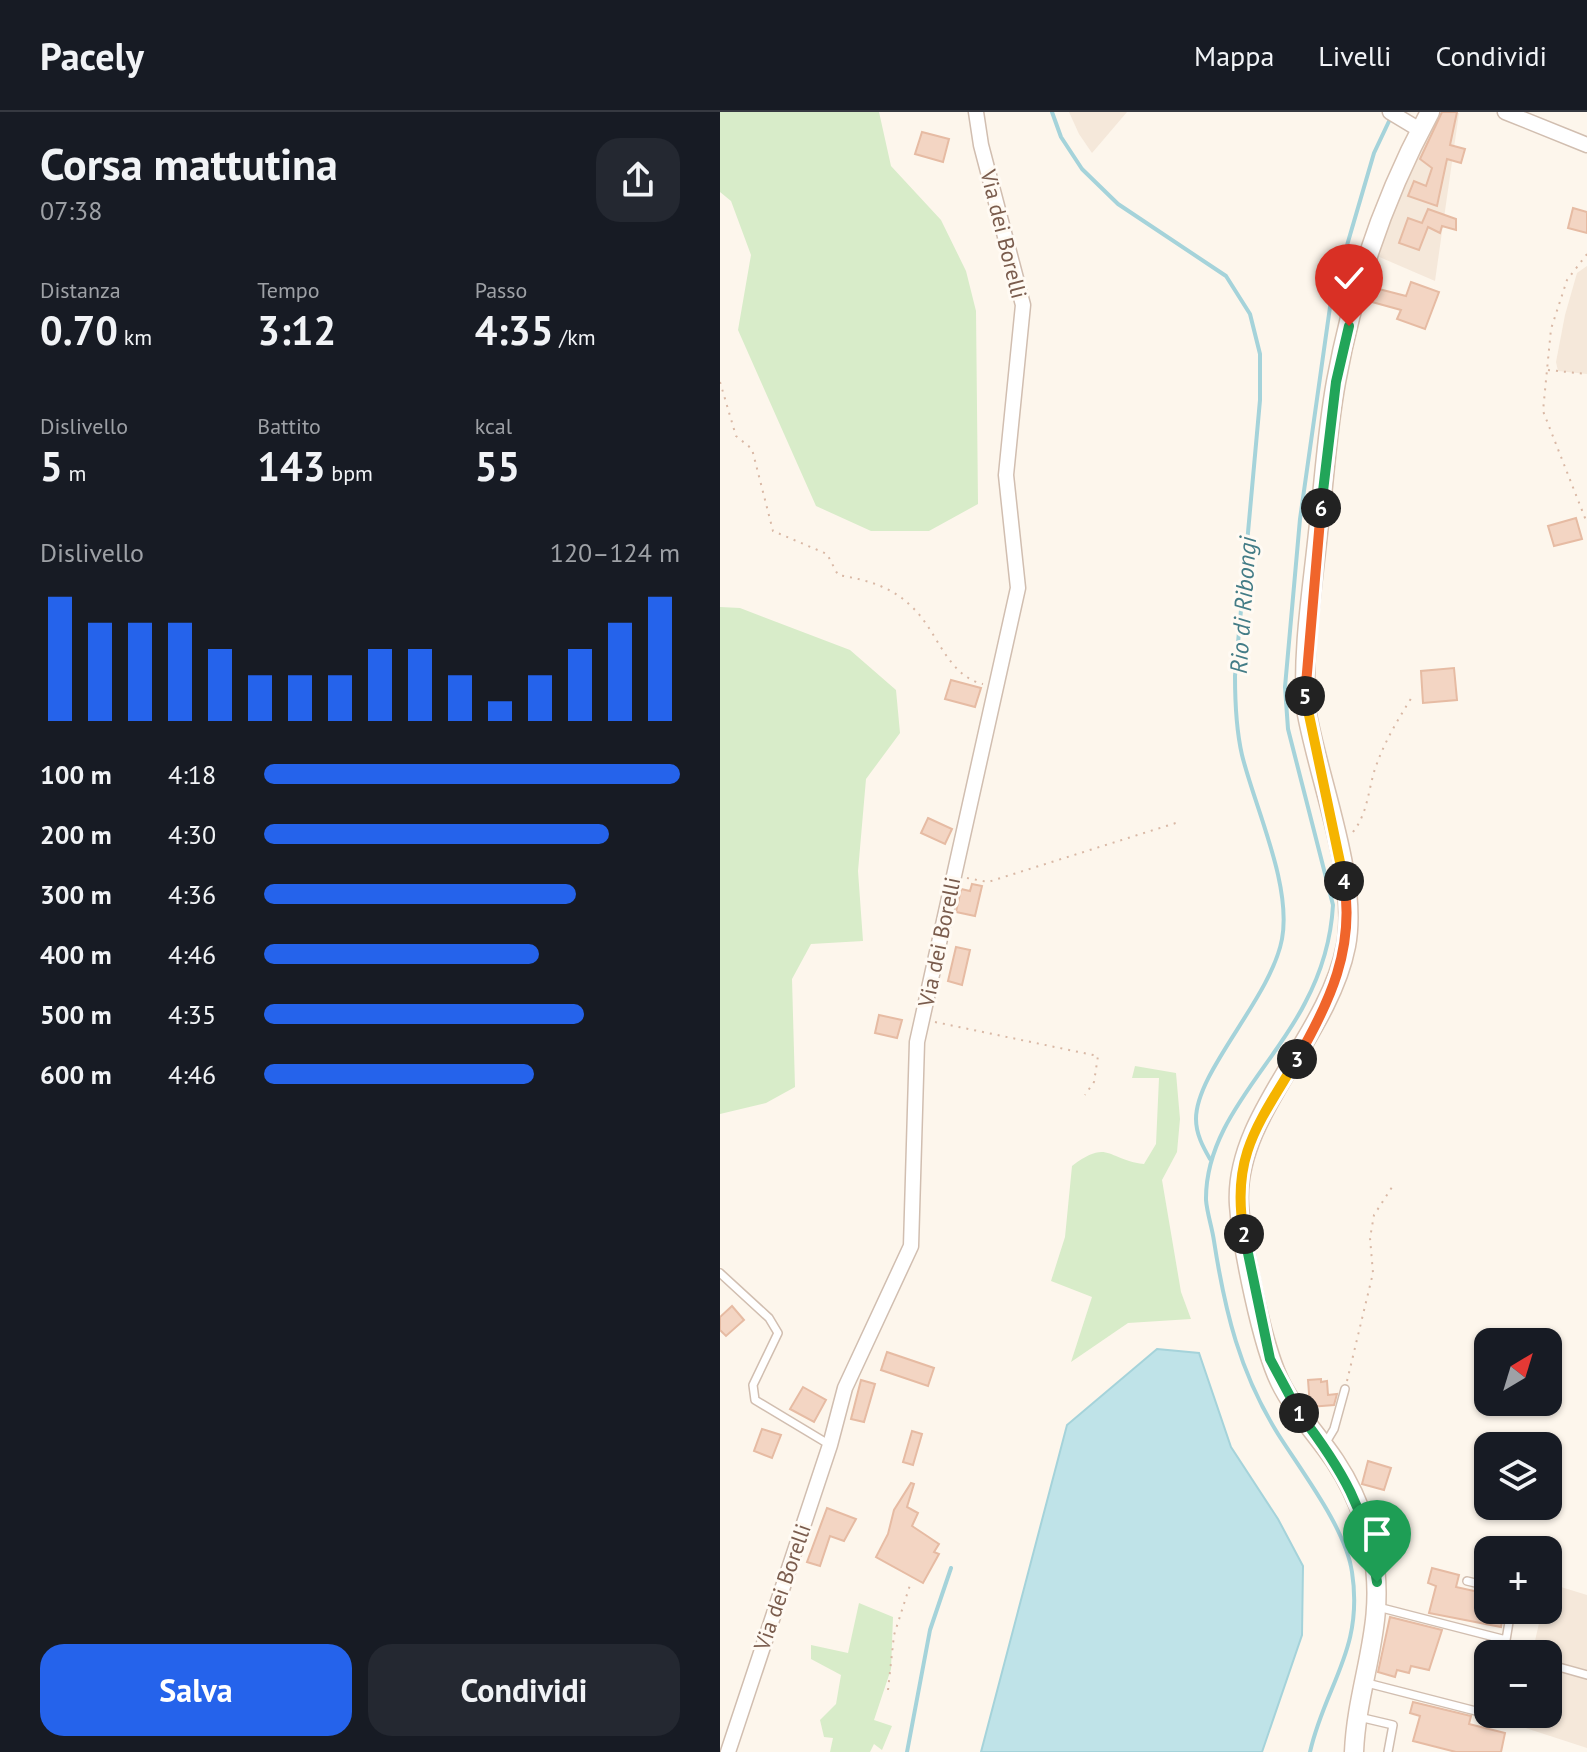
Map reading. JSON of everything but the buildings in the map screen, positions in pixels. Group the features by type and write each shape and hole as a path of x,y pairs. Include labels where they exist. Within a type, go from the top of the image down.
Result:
{"main road":[{"path":"1354,1752 1357,1716 1378,1607 1375,1565 1362,1513 1324,1446 1293,1404 1270,1359 1239,1191 1239,1175 1251,1137 1323,1013 1342,959 1348,915 1337,846 1310,733 1304,685 1330,430 1339,369 1363,279 1414,127 1430,112"}],"street":[{"name":"Via dei Borelli","path":"728,1752 830,1445 852,1369 911,1246 917,1042 1018,588 1006,475 1023,305 981,145 976,112"},
{"path":"1390,112 1414,127"},
{"path":"1505,112 1583,139"}],"lane":[{"path":"720,1273 769,1318 778,1333 753,1385 755,1400 830,1445"},
{"path":"1324,1446 1334,1429 1345,1389"},
{"path":"1467,1581 1474,1583"},
{"path":"1378,1607 1506,1640 1509,1624"},
{"path":"1562,1668 1587,1675"},
{"path":"1365,1682 1474,1710"},
{"path":"1357,1716 1393,1725 1388,1752"}],"path":[{"path":"1587,254 1567,280 1551,329 1543,411 1587,523"},
{"path":"1548,370 1587,374"},
{"path":"720,382 736,436 752,449 773,531 827,554 838,575 878,582 912,606 936,635 955,670 975,682 996,687"},
{"path":"1337,846 1362,820 1381,754 1412,697"},
{"path":"954,875 988,882 1179,822"},
{"path":"922,1019 1098,1056 1094,1082 1085,1095"},
{"path":"1345,1389 1373,1273 1370,1238 1374,1215 1394,1184"},
{"path":"888,1690 894,1635 910,1585"}],"shaded area":[{"path":"1069,112 1127,112 1092,153"},
{"path":"1442,112 1459,113 1435,281 1377,256 1414,159"},
{"path":"1587,266 1587,374 1558,371 1556,362 1565,315 1577,273"},
{"path":"1562,1587 1587,1595 1587,1748 1525,1728 1562,1728 1562,1640 1535,1640 1539,1624 1562,1624"}],"green space":[{"path":"720,112 879,112 891,166 941,220 966,271 976,311 978,504 929,531 871,531 816,506 738,330 751,255 731,201 720,192"},
{"path":"720,607 740,608 850,650 896,690 900,733 866,779 858,871 863,941 811,944 792,979 795,1087 766,1103 720,1114"},
{"path":"1135,1066 1176,1073 1180,1119 1177,1152 1162,1180 1181,1292 1191,1319 1128,1323 1071,1362 1092,1297 1051,1281 1065,1237 1072,1166 1101,1152 1144,1164 1156,1144 1159,1078 1132,1078"},
{"path":"859,1603 893,1617 891,1669 874,1720 892,1726 882,1750 874,1744 870,1752 830,1752 833,1738 824,1737 820,1720 836,1704 841,1675 811,1659 811,1645 848,1653"}],"water":[{"path":"1157,1349 1199,1353 1231,1447 1278,1519 1303,1566 1302,1635 1262,1752 981,1752 1067,1425"}],"waterway":[{"name":"Rio di Ribongi","path":"1052,112 1061,137 1082,169 1118,204 1226,276 1250,314 1260,354 1260,400 1235,676 1236,706 1242,755 1271,847 1284,918 1275,962 1199,1100 1197,1130 1210,1159"},
{"path":"1310,1752 1348,1646 1353,1624 1352,1572 1332,1519 1278,1434 1244,1365 1223,1293 1206,1200 1209,1172 1228,1121 1292,1027 1316,979 1328,943 1333,905 1288,729 1285,687 1300,519 1331,300 1374,153 1391,117"},
{"path":"907,1752 930,1630 951,1568"}],"route":[{"path":"1349,326 1336,382 1304,685 1310,733 1344,878 1348,932 1329,1002 1251,1137 1239,1175 1239,1208 1270,1359 1293,1404 1350,1486 1367,1529 1377,1582"}]}
